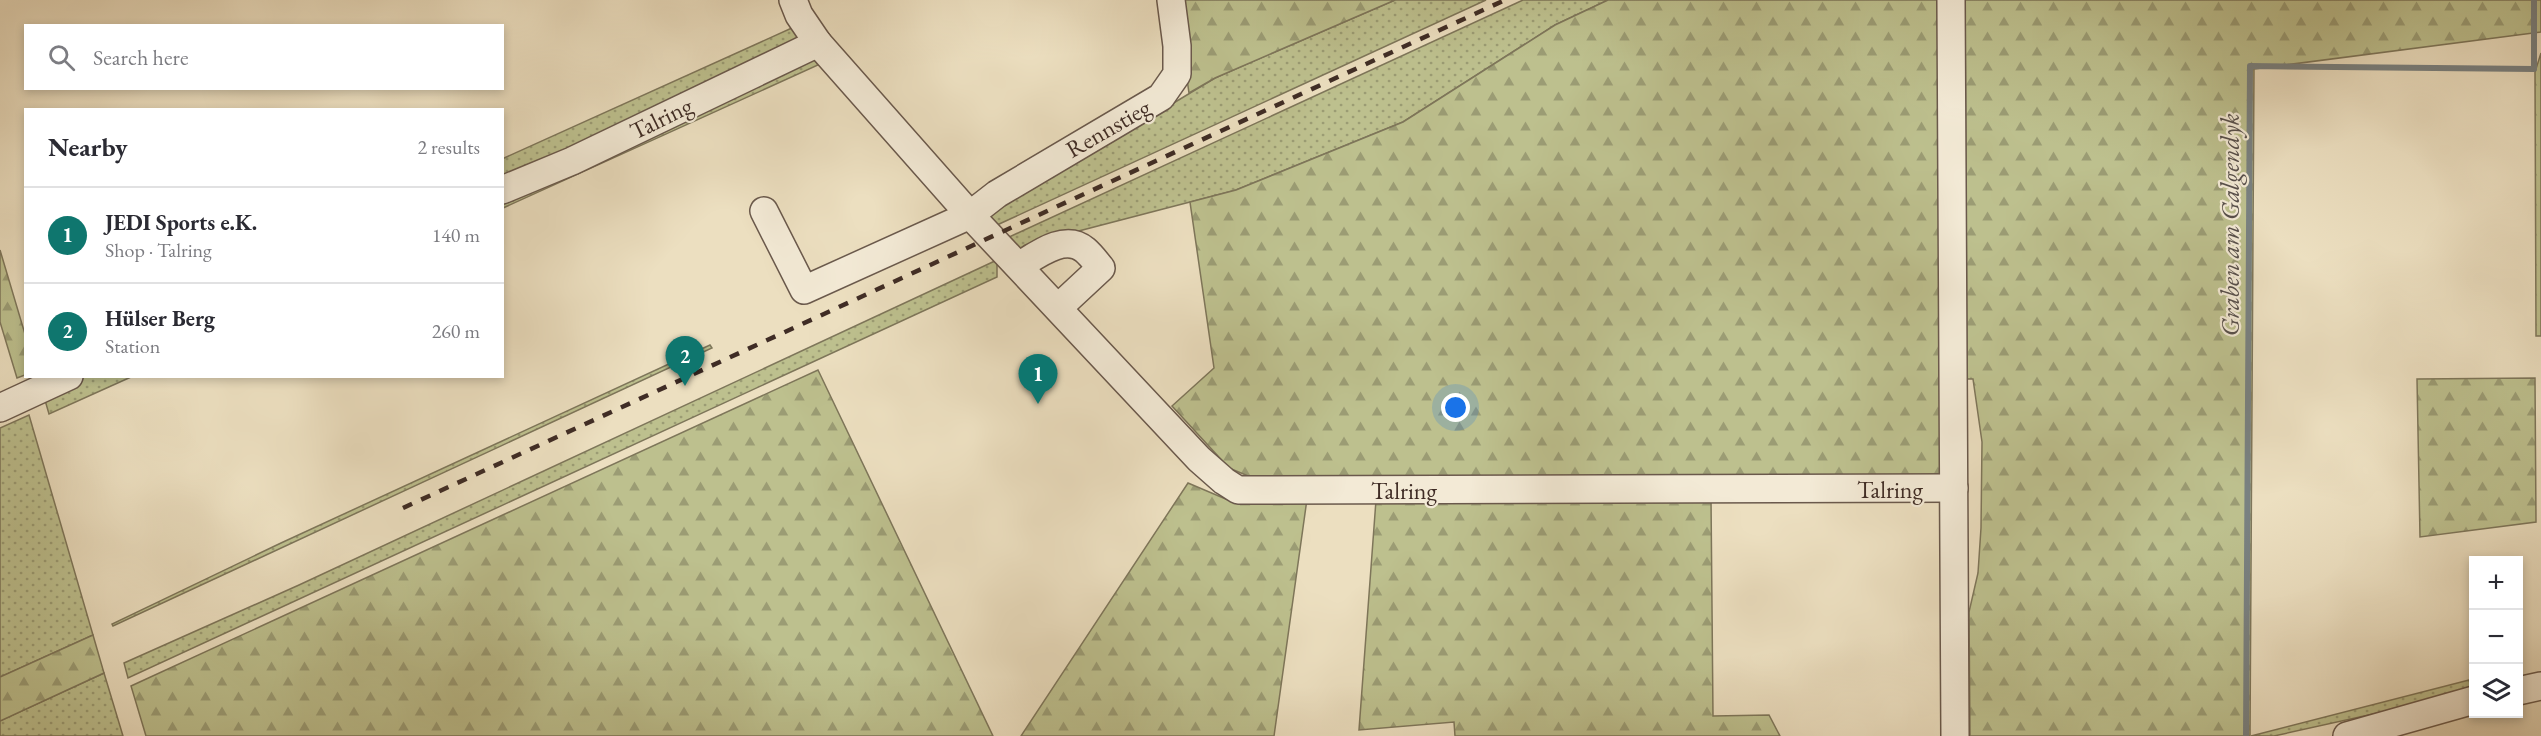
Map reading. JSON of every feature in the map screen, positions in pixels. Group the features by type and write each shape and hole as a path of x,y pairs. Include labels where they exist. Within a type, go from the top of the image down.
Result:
{"street":[{"name":"Talring","path":"793,0 799,15 818,43 970,215 1199,459 1224,482 1238,490 1954,488"},
{"name":"Rennstieg","path":"970,215 997,194 1161,97 1177,74 1177,46 1171,0"},
{"name":"Talring","path":"1952,0 1955,736"},
{"name":"Talring","path":"504,189 572,160 818,43"},
{"path":"764,211 804,291 970,215"},
{"path":"1019,266 1048,248 1066,244 1083,248 1101,268 1058,308"},
{"path":"0,408 65,378"},
{"path":"2523,690 2541,686"},
{"path":"2347,736 2469,701"}],"green space":[{"path":"1176,0 1395,0 1215,78 1189,93"},
{"path":"1395,0 1486,0 997,225 988,215 1215,78"},
{"path":"1523,0 1608,0 1555,25 1403,122 1236,190 1025,245 1018,250 1007,238"},
{"path":"1608,0 1939,0 1942,477 1253,478 1229,468 1172,406 1214,368 1190,202 1236,190 1403,122 1555,25"},
{"path":"1965,0 2541,0 2541,32 2254,69 2250,736 1970,736 1969,612 1978,573 1982,442 1973,379 1967,379"},
{"path":"794,27 818,65 504,208 504,158"},
{"path":"2541,53 2541,336 2536,336 2535,72"},
{"path":"0,250 24,331 24,375 17,378 0,322"},
{"path":"997,260 997,277 128,678 124,663 299,585"},
{"path":"710,345 712,348 113,626 112,624 281,543"},
{"path":"818,370 993,736 146,736 131,686"},
{"path":"39,378 129,378 49,414"},
{"path":"2535,378 2536,522 2420,537 2417,379"},
{"path":"29,415 93,635 0,677 0,428"},
{"path":"1188,483 1228,500 1307,499 1274,736 1021,736"},
{"path":"1711,498 1713,716 1769,715 1780,736 1455,736 1454,722 1359,730 1376,500"},
{"path":"93,635 104,673 0,721 0,677"},
{"path":"104,673 123,736 0,736 0,721"},
{"path":"2469,680 2469,693 2274,736 2251,736"}],"waterway":[{"name":"Graben am Galgendyk","path":"2246,736 2250,66 2534,69 2534,0"}],"railway":[{"path":"403,508 1505,0"}],"place":[{"name":"Hülser Berg","path":"685,386"},
{"name":"JEDI Sports e.K.","path":"1038,404"}]}
